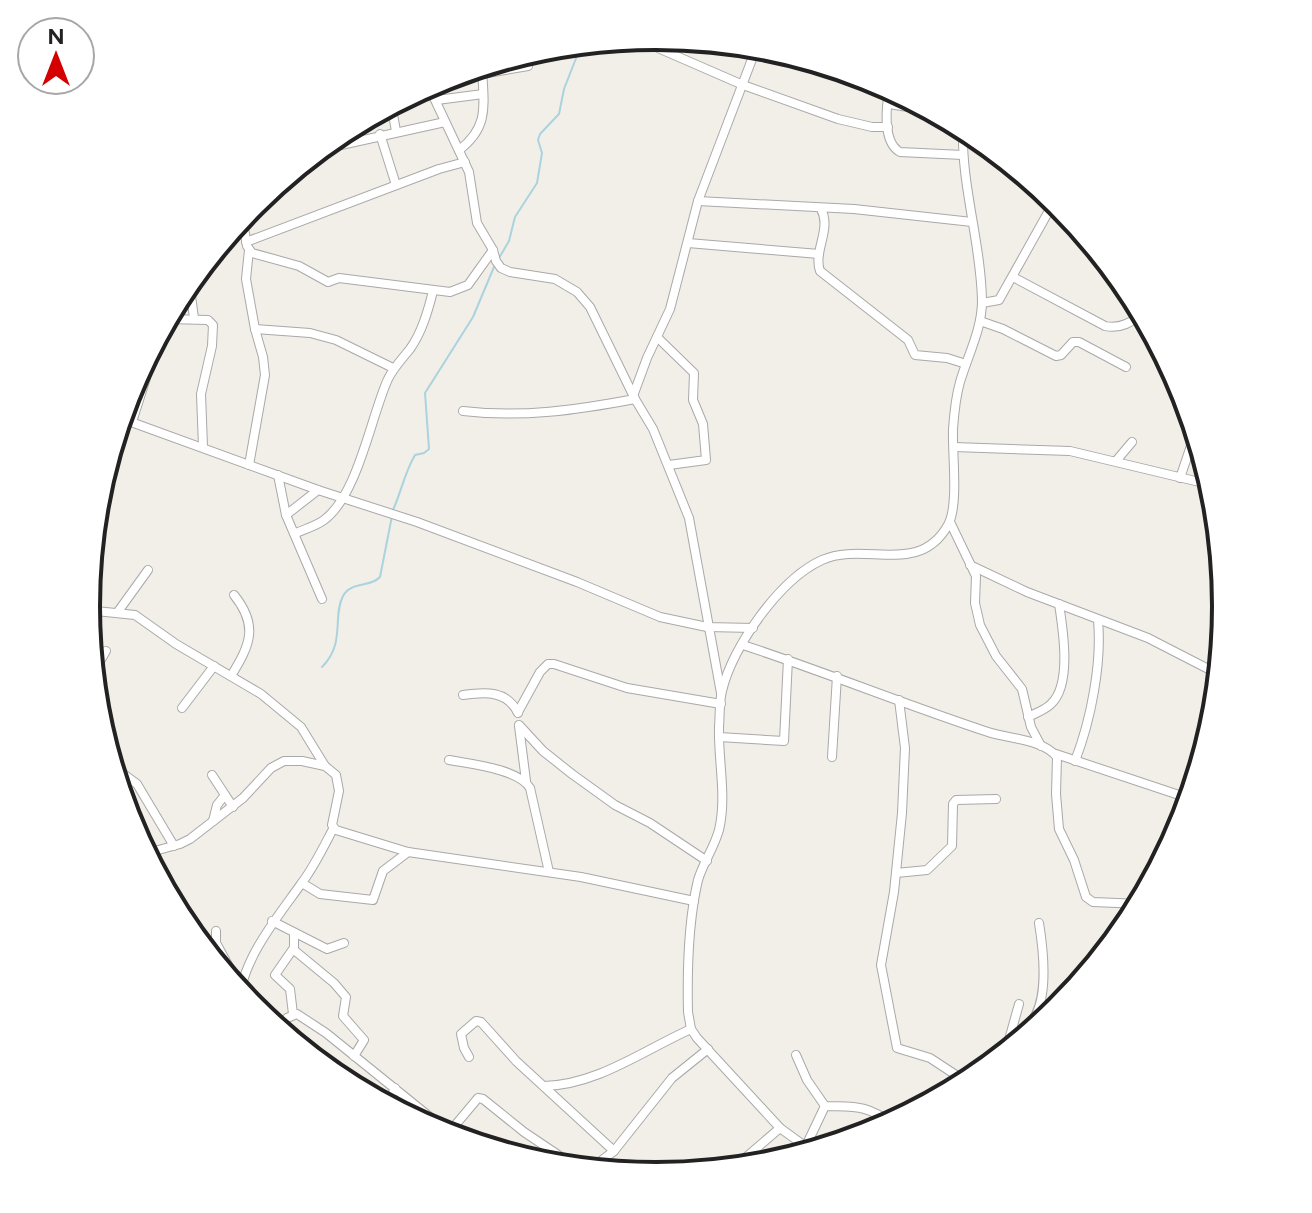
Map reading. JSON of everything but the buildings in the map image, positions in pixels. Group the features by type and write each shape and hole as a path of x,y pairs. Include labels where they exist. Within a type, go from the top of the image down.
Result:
{"street":[{"path":"663,50 743,85 838,119 872,127 888,127"},
{"path":"634,397 670,309 698,201 752,59"},
{"path":"523,66 528,66"},
{"path":"459,150 466,145 485,117 482,78"},
{"path":"437,100 483,94"},
{"path":"435,96 473,184 477,223 501,268 517,274 531,273 555,279 577,292 596,319 682,496 695,543 707,627 721,693 720,818 707,861 700,873 694,901 687,985 691,1029 780,1128 801,1144"},
{"path":"899,106 889,104 891,146 900,152 963,155"},
{"path":"393,116 396,131"},
{"path":"348,144 445,122"},
{"path":"380,134 396,185"},
{"path":"721,693 753,628 789,584 818,562 847,553 912,554 932,544 950,522 953,428 959,386 980,321 982,303 963,143"},
{"path":"247,246 396,185 465,162"},
{"path":"698,201 882,212 972,222"},
{"path":"821,209 825,219 819,254 820,271 908,340 915,355 947,358 966,364"},
{"path":"982,303 999,300 1048,211"},
{"path":"245,232 246,279 265,375 249,465"},
{"path":"688,243 819,254"},
{"path":"247,246 299,266 325,281 339,278 450,292 468,285 493,250"},
{"path":"1013,277 1105,326 1120,326 1133,320"},
{"path":"296,533 325,519 342,496 365,450 393,368 410,348 425,322 433,291"},
{"path":"191,299 194,318"},
{"path":"180,319 211,321 214,331 201,394 203,447"},
{"path":"980,321 1056,356 1061,355 1073,342 1079,342 1126,367"},
{"path":"255,329 310,333 336,340 393,368"},
{"path":"260,344 278,331"},
{"path":"657,337 694,373 693,400 705,438 706,460 669,465"},
{"path":"463,411 502,415 554,413 634,397"},
{"path":"136,411 132,422 318,490 417,522 660,617 707,627 753,628"},
{"path":"1116,461 1132,442"},
{"path":"954,447 1070,451 1198,482"},
{"path":"1180,478 1190,449"},
{"path":"278,475 286,515 322,599"},
{"path":"286,515 318,490"},
{"path":"950,522 977,583 975,603 980,625 996,656 1022,689 1028,717 1041,746"},
{"path":"970,565 1148,638 1209,669"},
{"path":"117,613 148,570"},
{"path":"231,676 245,653 249,632 246,610 234,595"},
{"path":"1028,717 1052,704 1063,676 1059,604"},
{"path":"100,611 130,613 140,617 291,717 308,736 325,766 336,775 339,791 333,829 302,883 272,921 245,981"},
{"path":"1075,761 1082,744 1094,684 1100,639 1098,620"},
{"path":"743,645 990,733 1041,746 1075,761 1179,795"},
{"path":"102,658 106,651"},
{"path":"719,737 784,741 788,659"},
{"path":"518,712 543,668 554,664 627,688 721,704"},
{"path":"182,708 214,666"},
{"path":"832,757 837,676"},
{"path":"463,695 498,694 514,704 518,712 526,781 549,872"},
{"path":"899,700 905,748 896,873 881,965 893,1016 895,1044 902,1051 930,1058 956,1075"},
{"path":"519,725 543,751 572,774 615,805 650,823 707,861"},
{"path":"1056,754 1059,829 1074,860 1086,897 1093,902 1127,903"},
{"path":"449,760 498,770 526,781"},
{"path":"156,851 190,839 233,807 264,774 284,761 325,766"},
{"path":"212,775 233,807"},
{"path":"126,776 137,784 174,846"},
{"path":"213,821 217,805 225,795"},
{"path":"896,873 927,870 952,846 953,804 956,800 996,799"},
{"path":"333,829 408,852 549,872 694,901"},
{"path":"302,883 320,894 373,900 383,871 408,852"},
{"path":"272,921 327,949 344,943"},
{"path":"1037,1012 1045,959 1039,923"},
{"path":"216,931 216,943 221,953"},
{"path":"293,1014 290,989 275,975 293,949 294,934"},
{"path":"293,949 346,997 343,1016 364,1040 354,1056"},
{"path":"1013,1033 1019,1004"},
{"path":"285,1022 293,1014"},
{"path":"293,1014 326,1033 425,1113"},
{"path":"469,1057 461,1034 470,1024 481,1022 614,1151"},
{"path":"544,1086 564,1086 587,1079 691,1029"},
{"path":"602,1160 614,1151 672,1078 708,1049"},
{"path":"796,1055 807,1080 825,1106"},
{"path":"392,1096 395,1088"},
{"path":"455,1125 478,1098 483,1099 556,1153"},
{"path":"825,1106 862,1106 881,1115"},
{"path":"813,1140 825,1106"},
{"path":"749,1155 780,1128"}],"waterway":[{"path":"499,258 509,241 515,217 537,183 542,153 538,140 559,114 564,89 577,56"},
{"path":"393,510 415,455 429,449 425,393 473,317 494,267"},
{"path":"322,667 334,649 338,613 346,591 380,577 392,516"}]}
